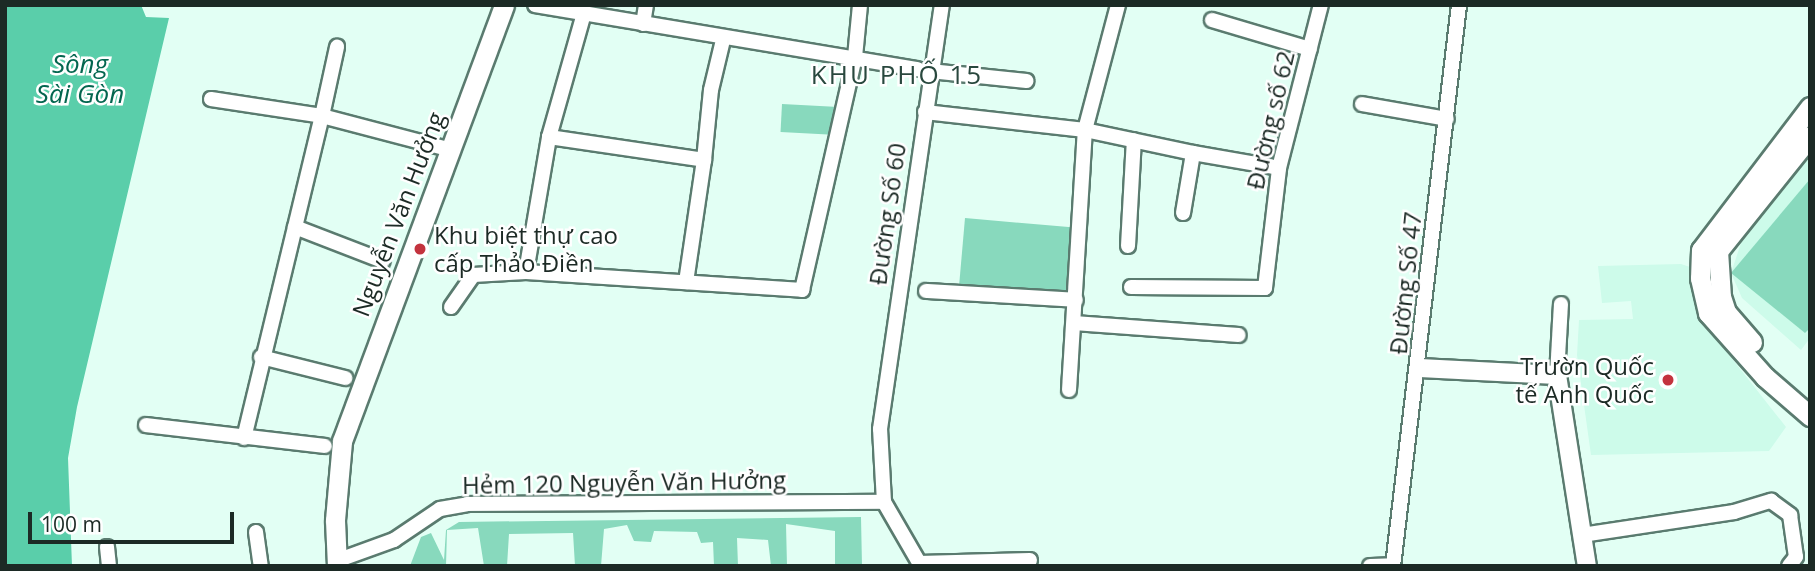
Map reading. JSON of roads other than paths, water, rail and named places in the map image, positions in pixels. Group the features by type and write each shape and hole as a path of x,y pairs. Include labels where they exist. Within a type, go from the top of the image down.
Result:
{"main road":[{"name":"Nguyễn Văn Hưởng","path":"336,563 334,444 504,5"},
{"path":"1810,107 1701,250 1700,278 1708,313 1765,377 1810,416"},
{"path":"1810,136 1718,251 1718,276 1726,312 1773,366 1810,400"}],"street":[{"path":"535,5 723,40 855,57 924,70 1026,81"},
{"path":"643,24 646,5"},
{"path":"451,307 473,275 526,272 802,290 855,57 860,5"},
{"name":"Đường Số 60","path":"884,502 880,429 925,112 924,70 942,5"},
{"path":"1069,390 1086,130 1118,5"},
{"name":"Đường số 62","path":"1131,287 1265,288 1279,168 1321,5"},
{"name":"Đường Số 47","path":"1393,565 1419,368 1459,5"},
{"path":"526,272 549,137 584,13"},
{"path":"1212,20 1310,49"},
{"path":"686,282 711,90 723,40"},
{"path":"244,438 261,357 337,47"},
{"path":"211,99 322,116 448,149"},
{"path":"1362,104 1447,119"},
{"path":"925,112 1086,130 1279,168"},
{"path":"549,137 704,160"},
{"path":"1128,246 1134,140"},
{"path":"1183,213 1193,153"},
{"path":"295,227 383,261"},
{"path":"926,291 1076,300"},
{"path":"1561,304 1557,375 1587,566"},
{"path":"1074,323 1239,335"},
{"path":"261,357 345,378"},
{"path":"1419,368 1557,375"},
{"path":"146,425 244,438 334,444"},
{"path":"884,502 920,565 1030,560"},
{"name":"Hẻm 120 Nguyễn Văn Hưởng","path":"336,563 394,540 440,509 467,503 884,502"},
{"path":"1582,535 1734,512 1771,502 1790,515 1796,556 1789,566"},
{"path":"256,532 261,566"},
{"path":"107,547 109,566"},
{"path":"1370,566 1393,565"}],"water":[{"name":"Sông Sài Gòn","path":"5,5 141,5 146,17 169,18 77,407 68,458 72,566 5,566"}],"place":[{"name":"Khu biệt thự cao cấp Thảo Điền","path":"420,249"},
{"name":"Trườn Quốc tế Anh Quốc","path":"1668,380"}],"district":[{"name":"KHU PHỐ 15","path":"897,75"}]}
